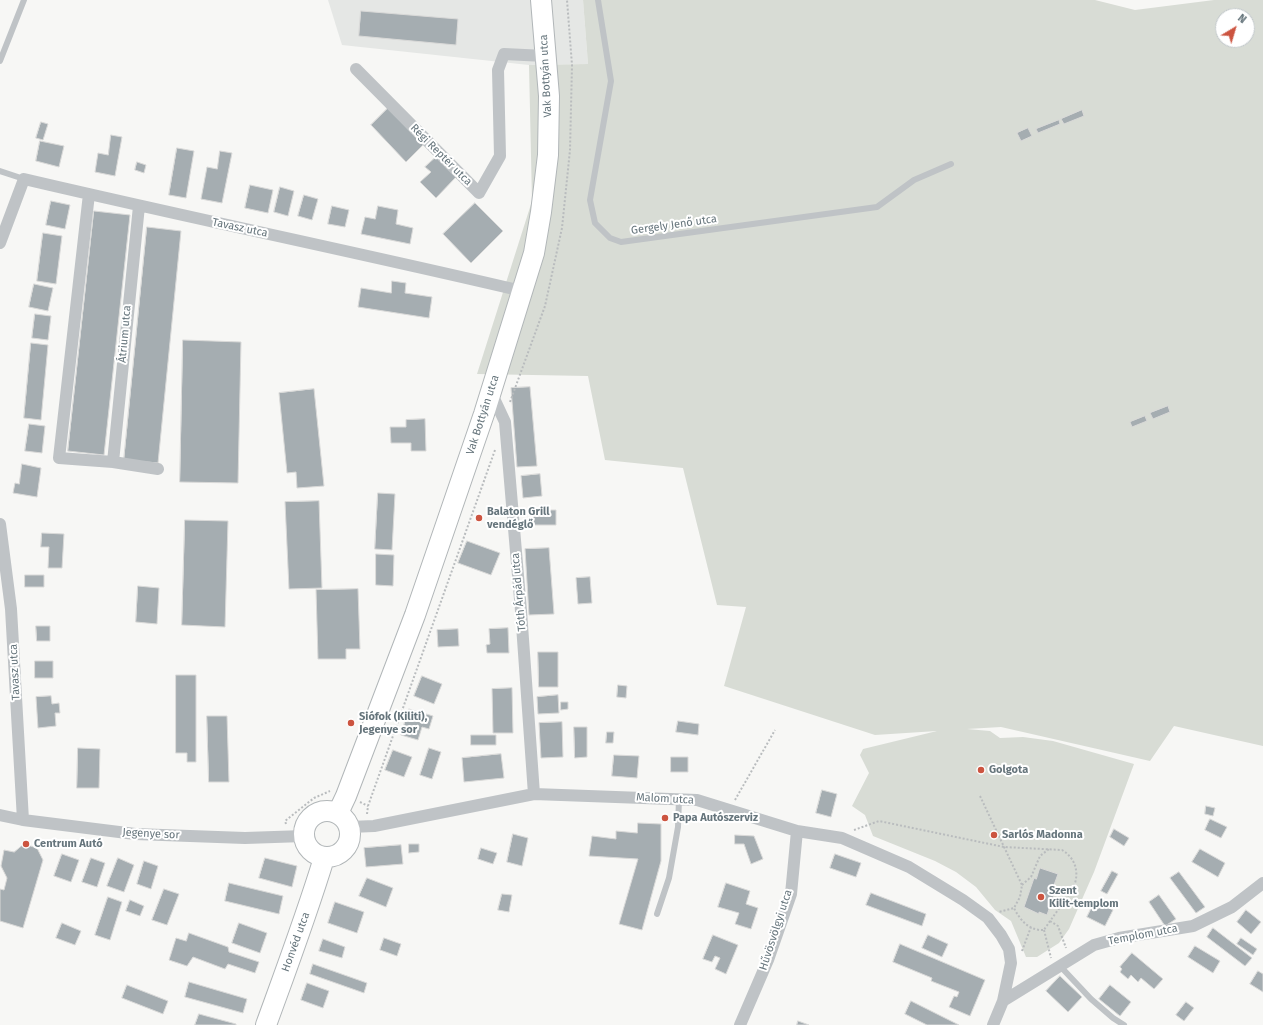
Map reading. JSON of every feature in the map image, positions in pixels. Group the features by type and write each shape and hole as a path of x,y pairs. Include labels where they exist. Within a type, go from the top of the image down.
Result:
{"main road":[{"name":"Vak Bottyán utca","path":"344,820 346,796 415,615 491,392 534,253 542,212 548,154 549,96 541,0"},
{"path":"332,811 344,820 350,841 347,847 337,856 324,858 316,855 306,844 296,837 304,829 311,817 317,813 332,811"},
{"name":"Honvéd utca","path":"266,1025 324,858"}],"street":[{"name":"Régi Reptér utca","path":"356,69 479,193 500,156 498,70 504,54 545,56"},
{"name":"Tavasz utca","path":"24,179 139,206 383,258 522,291"},
{"path":"0,243 24,179"},
{"path":"89,194 59,458 114,462 158,469"},
{"name":"Átrium utca","path":"114,462 139,206"},
{"name":"Tóth Árpád utca","path":"491,392 505,422 534,794"},
{"name":"Tavasz utca","path":"0,524 11,609 23,820"},
{"name":"Malom utca","path":"344,820 374,826 534,794 679,799 697,800 797,831 842,838 909,867 963,900 988,918 1001,935 1009,949 1011,963 1003,1001 993,1025"},
{"name":"Jegenye sor","path":"0,815 23,820 135,834 245,838 296,837"},
{"name":"Hűvösvölgyi utca","path":"740,1025 768,960 790,894 797,831"},
{"name":"Templom utca","path":"1003,1001 1094,946 1119,938 1193,926 1232,907 1263,883"}],"lane":[{"path":"0,61 24,0"},
{"name":"Gergely Jenő utca","path":"598,0 611,81 590,200 596,223 610,238 621,242 877,208 914,180 951,164"},
{"path":"0,170 24,179"},
{"path":"657,914 669,878 678,827 679,799"},
{"path":"1062,965 1090,999 1124,1025"}],"path":[{"path":"730,810 776,730"},
{"path":"296,837 286,821 314,798 330,791 346,796 368,806"},
{"path":"980,796 1022,885 1020,897 1014,908 994,914 988,918"},
{"path":"842,838 857,828 879,821 1004,847 1062,850 1068,854 1074,863 1077,873 1075,884 1044,930"},
{"path":"1022,885 1031,877 1040,856 1049,849"},
{"path":"1014,908 1019,917 1027,926 1038,930 1044,930"},
{"path":"1050,921 1058,926 1062,965"},
{"path":"1011,963 1021,955 1031,928"},
{"path":"1044,930 1062,965"}],"shaded area":[{"path":"328,0 583,0 588,64 529,65 342,45"},
{"path":"583,0 1095,0 1135,10 1214,0 1263,0 1263,746 1174,726 1150,761 1001,727 967,729 990,731 1000,738 1023,737 1053,741 1134,764 1094,872 1069,929 1059,943 1037,957 1026,957 1011,921 995,910 976,887 956,872 935,861 873,836 865,815 852,806 869,773 860,755 863,749 937,731 875,735 724,686 746,607 717,605 683,468 605,460 588,376 477,374 532,201 529,65 588,64"}],"building":[{"path":"361,11 458,19 456,45 359,36"},
{"path":"388,108 423,145 406,162 371,125"},
{"path":"1082,110 1084,116 1064,124 1061,119"},
{"path":"1059,120 1060,124 1038,133 1036,129"},
{"path":"41,122 48,124 43,140 36,138"},
{"path":"1028,128 1032,136 1021,141 1017,133"},
{"path":"111,135 122,137 115,176 95,172 98,153 108,155"},
{"path":"40,141 64,146 59,167 36,161"},
{"path":"177,148 194,151 186,198 169,195"},
{"path":"220,151 232,153 222,203 201,199 207,167 217,169"},
{"path":"436,157 456,177 436,198 420,182 431,172 425,167"},
{"path":"137,162 146,165 144,173 135,170"},
{"path":"250,185 273,190 268,213 245,208"},
{"path":"280,187 294,191 288,216 274,212"},
{"path":"304,195 318,199 312,220 298,216"},
{"path":"51,201 70,205 65,229 46,225"},
{"path":"475,203 503,231 471,263 443,234"},
{"path":"332,206 349,210 345,227 328,224"},
{"path":"378,206 398,210 396,224 413,228 410,244 361,234 365,217 375,219"},
{"path":"94,211 130,215 104,455 68,451"},
{"path":"147,227 181,231 158,463 124,460"},
{"path":"43,233 62,236 56,284 37,281"},
{"path":"392,281 406,283 405,293 432,297 429,318 358,307 361,288 391,293"},
{"path":"34,284 53,288 48,311 29,307"},
{"path":"35,314 51,316 48,340 32,338"},
{"path":"183,340 241,342 238,483 180,482"},
{"path":"31,343 48,345 41,420 24,418"},
{"path":"530,387 537,466 517,467 511,388"},
{"path":"314,389 324,486 297,488 296,472 287,473 279,393"},
{"path":"1168,406 1170,412 1153,419 1150,413"},
{"path":"1145,416 1147,421 1132,427 1130,422"},
{"path":"425,419 426,451 411,451 411,443 391,443 390,427 406,427 406,420"},
{"path":"29,424 45,426 42,453 25,451"},
{"path":"22,464 41,468 37,497 13,493 15,483 19,484"},
{"path":"540,474 542,496 523,498 521,476"},
{"path":"378,493 395,494 392,550 375,549"},
{"path":"319,501 322,588 289,589 285,502"},
{"path":"533,510 556,510 556,525 532,525"},
{"path":"185,520 228,521 225,627 182,625"},
{"path":"42,533 64,534 62,568 48,568 49,547 41,547"},
{"path":"467,541 500,553 491,575 458,563"},
{"path":"549,548 554,614 529,615 525,549"},
{"path":"376,554 394,555 393,586 376,585"},
{"path":"25,575 44,575 44,587 25,587"},
{"path":"590,577 592,603 578,604 576,578"},
{"path":"138,586 159,588 157,624 136,622"},
{"path":"358,589 360,649 346,649 346,659 318,659 316,590"},
{"path":"36,626 50,626 50,641 37,641"},
{"path":"508,628 509,653 487,653 486,645 490,644 489,629"},
{"path":"458,629 459,646 438,647 437,630"},
{"path":"538,652 558,652 558,687 539,687"},
{"path":"35,661 53,661 53,678 35,678"},
{"path":"176,675 196,675 196,762 187,762 187,753 176,753"},
{"path":"422,676 442,684 434,704 414,696"},
{"path":"618,685 627,686 626,698 617,697"},
{"path":"512,688 513,733 493,733 492,689"},
{"path":"558,695 559,713 538,714 537,697"},
{"path":"51,696 52,704 59,703 60,713 55,713 56,726 38,728 36,697"},
{"path":"561,702 568,702 568,709 561,710"},
{"path":"409,709 433,716 429,729 422,727 418,740 401,735"},
{"path":"207,716 227,716 229,782 209,782"},
{"path":"678,721 699,724 698,735 676,732"},
{"path":"562,722 563,757 541,758 539,723"},
{"path":"574,727 587,727 587,757 575,758"},
{"path":"607,732 614,732 613,743 606,743"},
{"path":"471,735 496,735 496,745 471,745"},
{"path":"78,748 100,749 99,788 77,788"},
{"path":"429,748 441,752 432,779 420,775"},
{"path":"393,750 412,757 404,777 385,770"},
{"path":"501,754 504,778 464,782 462,758"},
{"path":"614,755 639,756 637,778 612,776"},
{"path":"671,757 688,757 688,772 671,772"},
{"path":"822,790 837,794 831,817 816,813"},
{"path":"1206,806 1215,808 1213,816 1205,814"},
{"path":"1210,819 1227,827 1221,838 1205,830"},
{"path":"638,823 661,824 661,861 642,930 619,924 638,859 589,856 592,836 616,839 616,831 637,833"},
{"path":"1114,829 1129,838 1124,846 1110,837"},
{"path":"513,834 528,838 522,866 507,862"},
{"path":"735,835 754,836 763,859 751,864 744,844 735,844"},
{"path":"24,844 37,848 43,860 23,928 0,921 0,889 4,890 7,878 1,866 4,850 14,852"},
{"path":"409,844 419,844 419,852 409,853"},
{"path":"401,845 403,864 366,867 364,848"},
{"path":"481,848 497,853 493,864 478,859"},
{"path":"1200,849 1225,863 1218,877 1192,862"},
{"path":"62,854 79,860 71,882 54,876"},
{"path":"835,854 861,863 856,877 830,868"},
{"path":"91,858 105,863 97,887 82,882"},
{"path":"118,858 134,865 124,892 107,886"},
{"path":"265,858 297,866 292,887 259,878"},
{"path":"144,861 158,866 151,889 137,884"},
{"name":"Szent Kilit-templom","path":"1040,868 1058,874 1054,885 1057,886 1047,915 1039,912 1039,914 1024,907 1034,878 1036,879"},
{"path":"1112,871 1118,874 1107,894 1101,891"},
{"path":"1179,872 1205,907 1196,913 1170,878"},
{"path":"367,878 393,888 386,907 359,896"},
{"path":"229,883 283,896 279,914 225,901"},
{"path":"726,883 750,891 746,904 758,908 751,929 735,924 739,913 718,907"},
{"path":"164,889 179,894 167,925 152,920"},
{"path":"871,893 926,914 922,926 866,905"},
{"path":"502,894 512,895 509,912 498,910"},
{"path":"1159,895 1176,919 1165,926 1149,902"},
{"path":"108,897 122,902 110,940 95,935"},
{"path":"130,900 144,906 140,916 126,911"},
{"path":"1095,901 1113,910 1105,926 1087,917"},
{"path":"335,902 364,912 357,933 328,923"},
{"path":"1246,910 1261,922 1251,934 1237,922"},
{"path":"62,923 81,931 75,945 56,938"},
{"path":"239,923 267,933 260,953 232,943"},
{"path":"1213,928 1252,958 1245,966 1207,937"},
{"path":"189,933 228,947 229,952 259,962 255,973 228,964 225,969 193,957 187,966 169,960 176,938 186,941"},
{"path":"713,935 738,945 726,974 715,969 720,958 715,956 712,962 703,959"},
{"path":"928,935 948,944 942,957 922,948"},
{"path":"384,938 401,944 397,956 380,950"},
{"path":"1241,938 1257,949 1253,955 1237,944"},
{"path":"323,939 345,947 342,958 319,951"},
{"path":"900,944 985,980 970,1016 949,1007 954,996 957,997 959,992 931,981 932,978 893,962"},
{"path":"1195,946 1220,961 1213,973 1188,957"},
{"path":"1132,953 1163,979 1154,989 1141,978 1138,982 1131,975 1128,979 1120,972 1122,969 1120,967"},
{"path":"313,964 367,983 364,993 310,974"},
{"path":"1258,971 1263,974 1263,992 1250,984"},
{"path":"1060,976 1082,997 1068,1012 1046,991"},
{"path":"189,982 247,999 243,1013 185,997"},
{"path":"307,983 329,991 323,1008 301,1000"},
{"path":"127,985 168,1001 163,1014 122,998"},
{"path":"1110,985 1131,1002 1120,1016 1099,999"},
{"path":"911,1001 959,1025 927,1025 905,1014"},
{"path":"1186,1002 1194,1008 1184,1021 1176,1015"},
{"path":"199,1014 236,1024 236,1025 195,1025"},
{"path":"798,1021 809,1025 797,1025"}],"place":[{"name":"Balaton Grill vendéglő","path":"479,518"},
{"name":"Siófok (Kiliti), Jegenye sor","path":"351,723"},
{"name":"Golgota","path":"981,770"},
{"name":"Papa Autószerviz","path":"665,818"},
{"name":"Sarlós Madonna","path":"994,835"},
{"name":"Centrum Autó","path":"26,844"},
{"name":"Szent Kilit-templom","path":"1041,897"}]}
